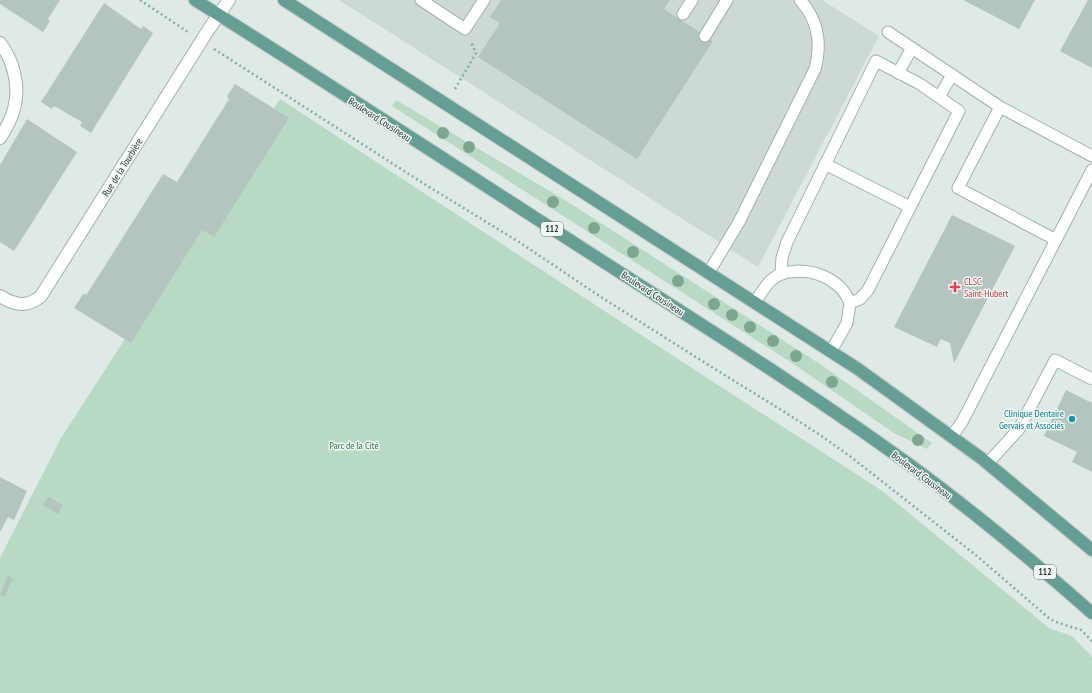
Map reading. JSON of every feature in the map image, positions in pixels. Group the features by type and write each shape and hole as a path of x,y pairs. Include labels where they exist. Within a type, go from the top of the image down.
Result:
{"main road":[{"name":"Boulevard Cousineau","path":"195,0 827,407 910,465 970,510 1092,613"},
{"path":"284,0 831,351 988,463 1092,550"}],"street":[{"name":"Rue de la Tourbière","path":"0,296 12,302 22,304 32,302 41,296 229,0"},
{"path":"0,43 12,64 16,90 14,109 8,125 0,138"}],"lane":[{"path":"421,0 465,29 484,0"},
{"path":"683,14 692,0"},
{"path":"705,36 727,0"},
{"path":"709,272 739,222 815,69 819,52 818,36 814,20 800,0"},
{"path":"888,32 1000,107 1092,156"},
{"path":"898,73 912,48"},
{"path":"781,274 782,258 787,242 876,61 920,84 959,111 868,290 860,299 850,303"},
{"path":"939,97 952,75"},
{"path":"1000,107 958,188 1056,240"},
{"path":"825,164 910,207"},
{"path":"952,436 962,422 1092,170"},
{"path":"755,302 770,281 781,274 800,271 822,275 842,288 850,303 847,323 831,351"},
{"path":"988,463 1020,429 1055,360 1092,378"}],"path":[{"path":"140,0 191,34"},
{"path":"215,49 426,185 519,242 601,297 808,427 851,457 902,496 977,556 1050,619 1081,630 1092,641"},
{"path":"455,89 476,53"}],"shaded area":[{"path":"339,0 822,0 879,36 758,267"}],"green space":[{"name":"Parc de la Cité","path":"280,99 881,490 1049,628 1072,636 1092,657 1092,693 0,693 0,558 61,438"},
{"path":"396,100 565,200 817,362 932,443 927,449 894,433 795,365 392,106"}],"building":[{"path":"0,0 60,0 48,19 50,21 43,32 0,4"},
{"path":"501,0 670,0 664,9 713,41 637,159 478,57 500,23 490,17"},
{"path":"963,0 1035,0 1019,29"},
{"path":"1088,0 1092,0 1092,68 1060,51"},
{"path":"104,3 141,29 143,26 153,33 91,133 80,126 82,122 54,106 52,109 41,102"},
{"path":"235,84 289,118 214,237 202,230 131,343 74,308 83,294 87,294 163,174 177,182 229,99 227,96"},
{"path":"27,119 77,152 14,251 0,242 0,165"},
{"name":"CLSC Saint-Hubert","path":"952,215 1015,246 954,363 950,343 941,339 937,347 894,327"},
{"name":"Clinique Dentaire Gervais et Associés","path":"1066,390 1092,403 1092,472 1072,462 1077,452 1044,436"},
{"path":"0,477 27,491 14,520 8,517 0,532"},
{"path":"48,497 63,505 58,514 43,505"},
{"path":"8,576 13,578 5,596 0,595"}],"place":[{"name":"CLSC Saint-Hubert","path":"955,287"},
{"name":"Clinique Dentaire Gervais et Associés","path":"1072,419"}]}
